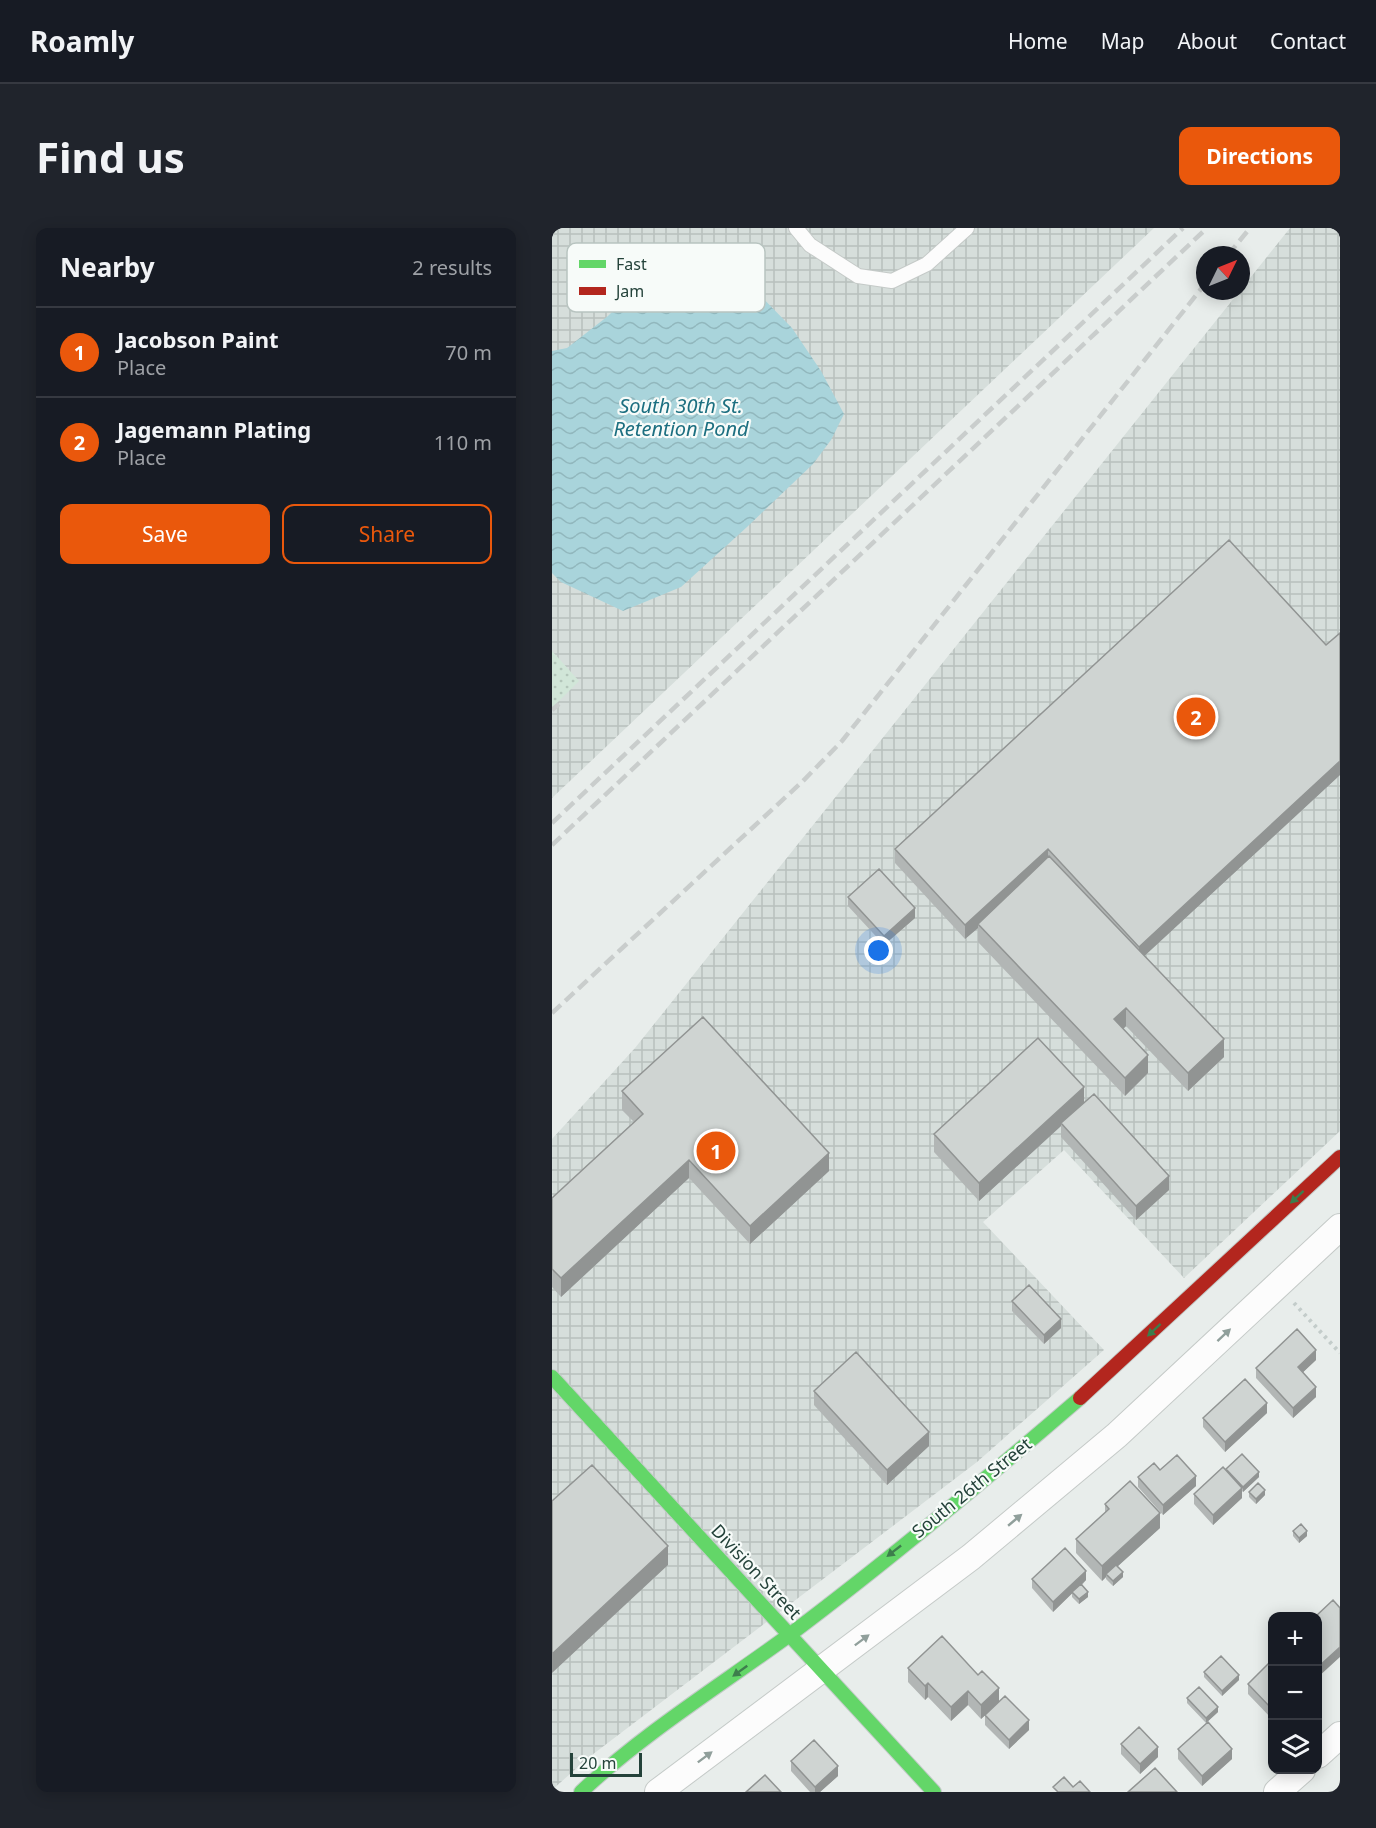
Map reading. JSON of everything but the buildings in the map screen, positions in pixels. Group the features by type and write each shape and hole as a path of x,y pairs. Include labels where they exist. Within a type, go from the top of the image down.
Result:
{"street":[{"name":"South 26th Street","path":"581,1792 612,1763 789,1635 985,1480 1088,1391 1340,1157"},
{"path":"658,1792 971,1557 1117,1435 1340,1227"},
{"name":"Division Street","path":"552,1377 934,1792"},
{"path":"1322,1751 1340,1735"},
{"path":"1277,1792 1297,1774"}],"lane":[{"path":"796,228 810,245 858,276 892,281 927,264 967,228"}],"path":[{"path":"1293,1302 1340,1353"}],"shaded area":[{"path":"552,228 1154,228 552,798"},
{"path":"1290,228 1340,228 1340,1131 1184,1278 1064,1150 983,1222 1104,1350 977,1462 588,1758 552,1790 552,1139 635,1048 1232,300 1250,300 1250,278"}],"green space":[{"path":"552,651 579,681 552,708"}],"water":[{"name":"South 30th St. Retention Pond","path":"765,300 792,328 821,371 844,414 831,440 813,464 681,587 623,611 561,582 552,573 552,351 567,348 612,312 765,312"}],"railway":[{"path":"552,823 1183,228"},
{"path":"552,845 1207,228"},
{"path":"1235,246 1250,228"},
{"path":"552,1013 803,781 842,741 1196,295"},
{"path":"552,710 559,704"}],"traffic: fast":[{"path":"552,1377 934,1792"},
{"path":"581,1792 656,1730 788,1636 862,1579 1080,1398"}],"traffic: jam":[{"path":"1080,1398 1340,1157"}],"place":[{"name":"Jagemann Plating","path":"1196,717"},
{"name":"Jacobson Paint","path":"716,1151"}]}
